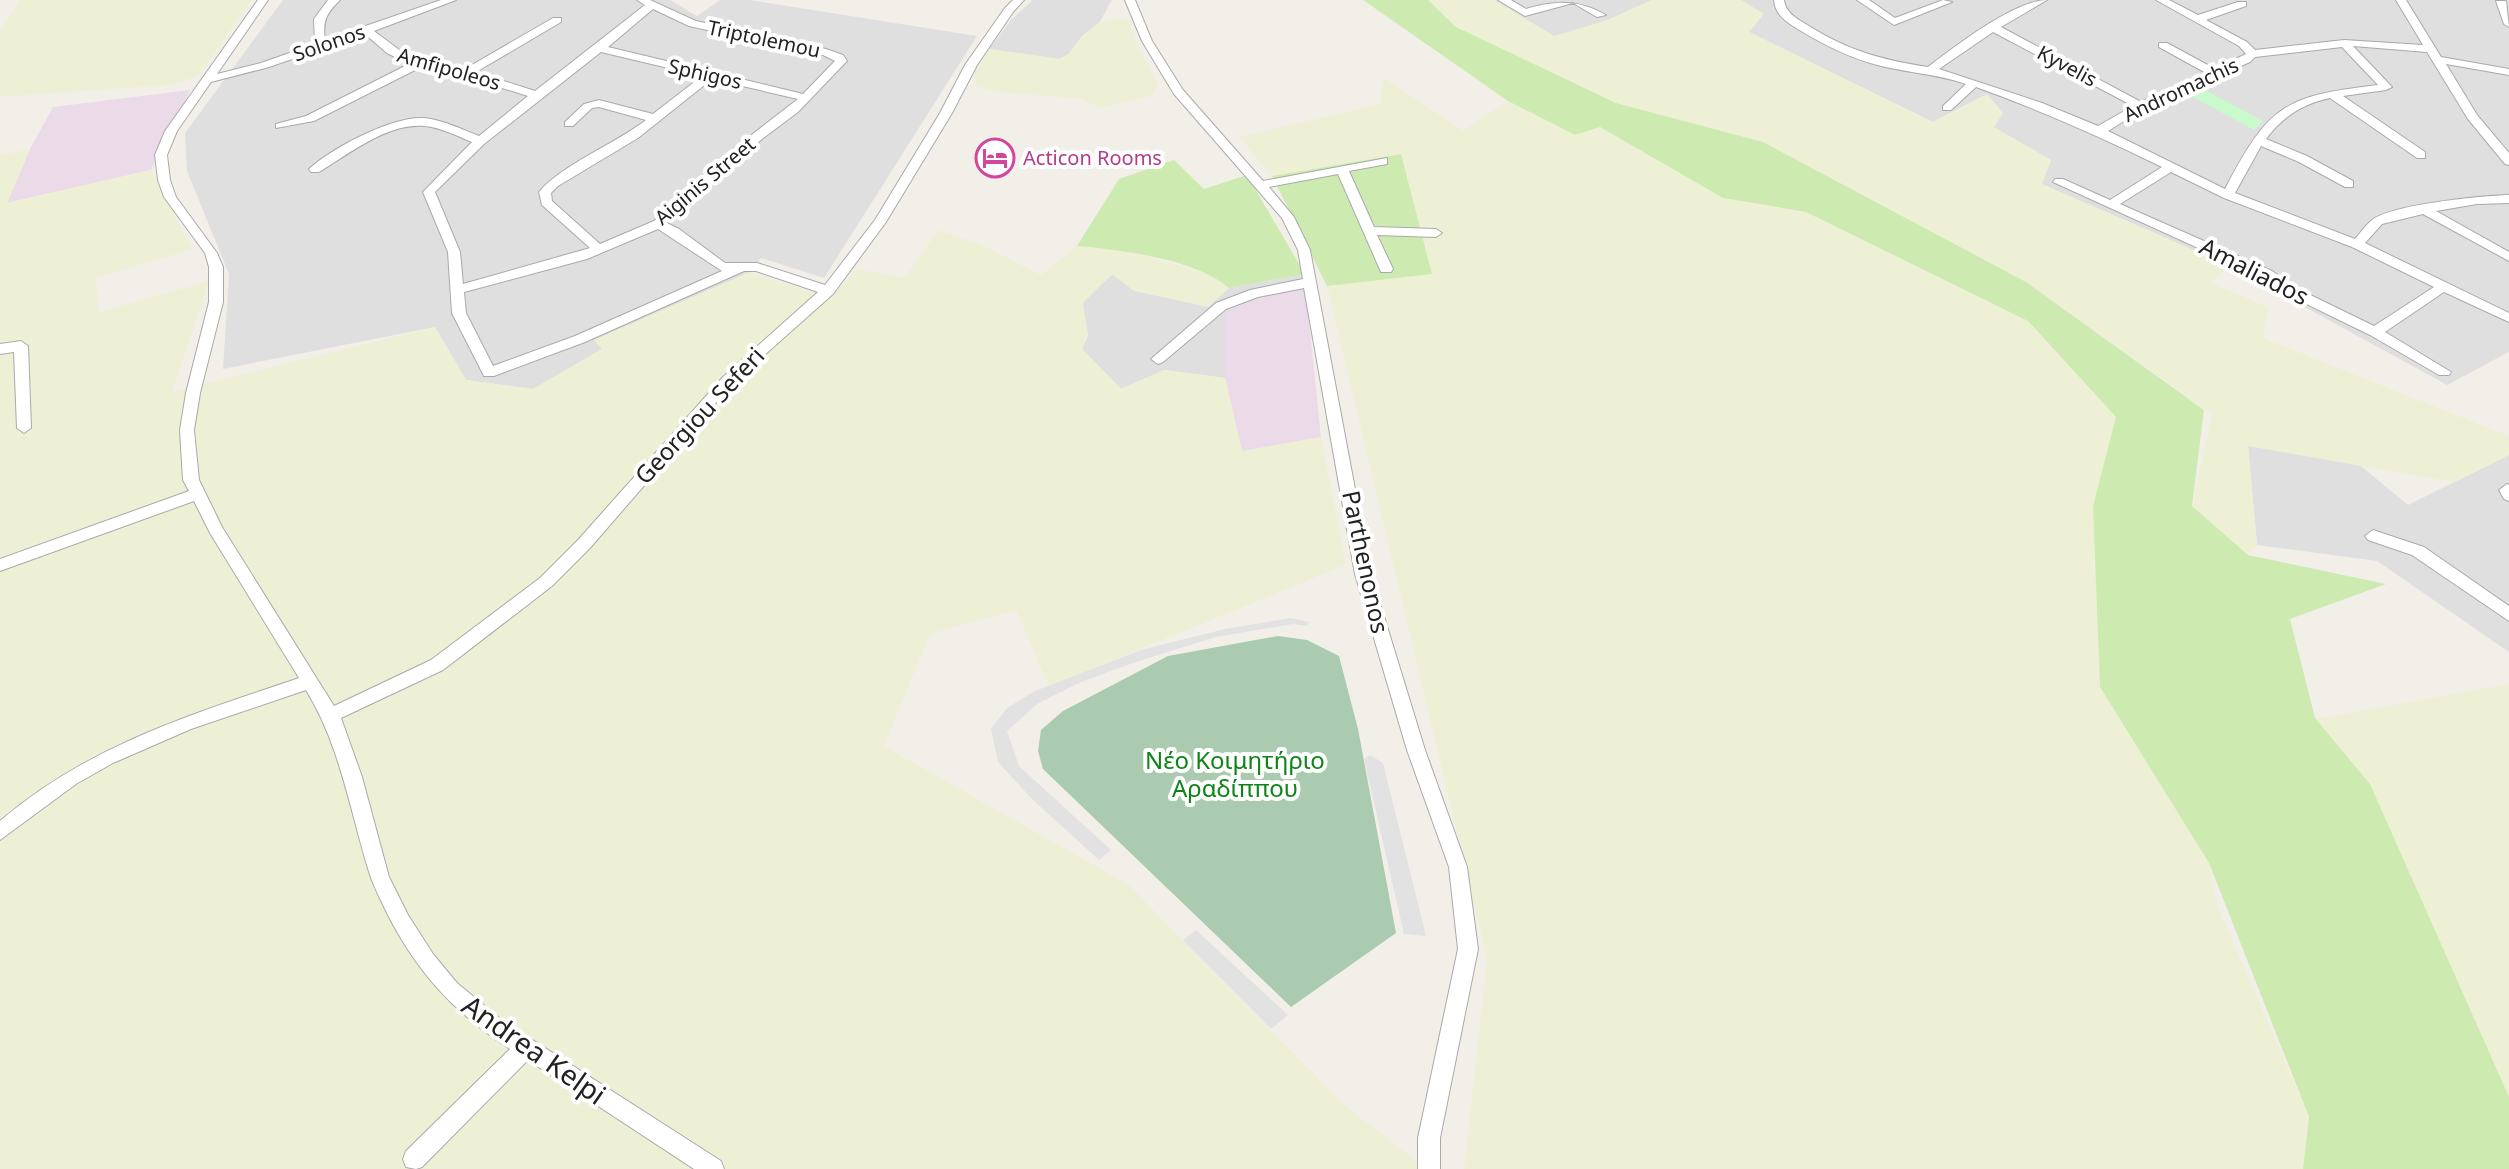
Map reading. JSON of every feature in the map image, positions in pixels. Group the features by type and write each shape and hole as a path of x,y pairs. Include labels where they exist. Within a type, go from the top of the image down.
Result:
{"street":[{"name":"Andrea Kelpi","path":"263,0 171,131 161,155 170,197 211,253 216,267 216,302 187,430 187,454 196,494 331,715 353,777 380,878 401,921 426,961 450,990 526,1048 713,1169"},
{"path":"321,45 317,19 322,10 335,0"},
{"name":"Solonos","path":"206,80 265,65 451,0"},
{"name":"Georgiou Seferi","path":"331,715 437,665 546,582 584,544 728,380 828,291 880,222 946,113 971,65 1019,0"},
{"name":"Parthenonos","path":"1130,0 1147,41 1178,92 1288,217 1304,250 1363,574 1416,750 1458,867 1468,949 1429,1138 1429,1169"},
{"path":"1503,0 1525,13 1570,0"},
{"path":"1576,0 1601,15"},
{"path":"1779,0 1780,9 1791,20 1835,47 1883,63 1932,69 2099,131 2228,195 2357,244 2509,318"},
{"path":"1862,0 1894,22 1947,2"},
{"path":"1932,69 1993,27 2042,0"},
{"name":"Andromachis","path":"2099,131 2141,106 2246,60 2252,54 2243,44 2161,0"},
{"path":"2401,0 2479,128 2509,161"},
{"path":"2501,1 2509,3"},
{"path":"2501,1 2509,24"},
{"path":"647,3 603,49 479,140 429,192 454,252 459,313 489,373 580,339 740,268"},
{"name":"Triptolemou","path":"647,3 704,27 826,52 841,59"},
{"path":"2197,19 2242,4"},
{"path":"467,73 557,20"},
{"name":"Kyvelis","path":"1993,27 2141,106"},
{"name":"Amfipoleos","path":"367,30 393,55 467,73 539,96"},
{"path":"2228,195 2260,141 2289,109 2302,102 2386,87 2344,43"},
{"path":"2252,54 2344,43 2432,54 2509,72"},
{"path":"2163,45 2214,73"},
{"name":"Sphigos","path":"603,49 807,98"},
{"name":"Aiginis Street","path":"457,290 600,250 658,224 750,142 807,98 837,69 841,59"},
{"path":"280,126 310,119 419,63"},
{"path":"600,250 546,202 545,192 554,183 656,119 710,75"},
{"path":"1947,108 1974,83"},
{"path":"2334,95 2421,155"},
{"path":"569,124 588,106 599,103 656,119"},
{"path":"315,169 385,130 405,123 424,122 479,140"},
{"path":"2260,141 2303,159 2349,184"},
{"path":"1262,185 1383,161"},
{"path":"2111,205 2170,167"},
{"path":"1342,169 1386,269"},
{"name":"Amaliados","path":"2059,182 2267,274 2291,291 2375,332 2444,372"},
{"path":"2357,244 2378,221 2399,214 2477,200 2509,199"},
{"path":"2427,211 2509,257"},
{"path":"658,224 683,238 713,262 740,268 757,267 828,291"},
{"path":"1370,231 1436,233"},
{"path":"1158,359 1221,306 1255,293 1311,282"},
{"path":"2375,332 2444,286"},
{"path":"0,349 21,346 24,428"},
{"path":"0,565 196,494"},
{"path":"2373,536 2418,551 2509,615"},
{"path":"0,832 56,784 106,756 146,738 309,682"},
{"path":"414,1159 526,1048"}],"shaded area":[{"path":"283,0 670,0 697,16 720,0 750,0 977,36 824,278 761,258 750,272 595,341 603,349 533,389 466,380 435,327 223,369 229,274 187,171 185,133"},
{"path":"1033,0 1112,0 1099,23 1082,36 1069,54 1059,59 989,49 1011,20"},
{"path":"1494,0 1652,0 1608,20 1554,37"},
{"path":"1741,0 2509,0 2509,352 2447,385 2230,266 2041,184 2051,160 1993,127 1933,122 1749,32 1763,14"},
{"path":"190,90 151,170 7,203 30,149 53,107"},
{"path":"1113,274 1208,307 1229,288 1305,274 1306,292 1264,294 1225,311 1225,378 1164,370 1121,389 1082,349 1088,335 1082,301"},
{"path":"1306,292 1321,437 1242,452 1225,378 1225,311 1264,294"},
{"path":"2248,446 2356,462 2408,505 2509,455 2509,652 2377,561 2257,545"},
{"path":"1291,618 1309,622 1307,626 1293,624 1216,637 1133,663 1081,682 1037,704 1007,731 1019,766 1111,850 1099,860 1032,799 998,762 991,729 1007,708 1035,691 1141,650 1225,629"},
{"path":"1370,755 1383,763 1426,936 1404,934 1364,759"},
{"path":"1196,930 1288,1015 1271,1029 1183,940"}],"green space":[{"path":"20,0 252,0 198,76 170,85 0,97 0,31"},
{"path":"1363,0 1428,0 1456,27 1616,103 1763,142 2026,282 2204,410 2192,506 2248,555 2386,584 2290,619 2315,718 2370,784 2509,1097 2509,1169 2303,1169 2309,1117 2209,863 2100,687 2093,506 2116,417 2028,321 1806,212 1723,198 1600,127 1575,135 1508,101"},
{"path":"1428,0 1494,0 1554,36 1608,20 1652,0 1741,0 1764,14 1749,32 1932,122 1987,94 2003,113 1994,127 2051,160 2042,184 2230,266 2211,283 2268,307 2263,338 2509,436 2509,455 2454,482 2248,446 2257,545 2247,555 2192,506 2212,414 2026,282 1763,142 1616,103 1456,27"},
{"path":"1120,18 1129,21 1138,47 1158,84 1152,96 1099,108 1082,99 998,92 975,86 975,72 989,49 1059,59 1069,54 1082,36 1099,23"},
{"path":"1384,78 1463,131 1508,101 1575,135 1600,127 1723,198 1806,212 2028,321 2117,417 2093,506 2100,687 2209,863 2216,903 2309,1117 2303,1169 1464,1169 1487,959 1327,286 1432,273 1401,154 1272,176 1239,137 1380,104"},
{"path":"2197,86 2263,121 2254,130 2184,92"},
{"path":"30,149 7,203 151,170 192,249 96,278 99,312 209,281 172,392 435,327 466,380 533,389 602,349 594,340 750,272 830,299 857,269 904,278 939,230 982,245 1041,275 1077,246 1132,251 1217,277 1229,288 1208,307 1134,291 1112,274 1083,303 1088,336 1082,349 1121,389 1164,370 1225,378 1242,451 1321,437 1346,565 1049,686 1016,610 930,634 884,746 1129,885 1343,1104 1427,1169 0,1169 0,155"},
{"path":"1401,154 1432,274 1327,286 1272,176"},
{"path":"1174,160 1204,189 1247,175 1305,274 1229,288 1215,278 1178,263 1136,253 1077,246 1119,179"},
{"name":"Νέο Κοιμητήριο Αραδίππου","path":"1278,636 1307,640 1339,656 1358,729 1396,933 1291,1007 1043,769 1038,751 1041,730 1063,711 1168,656"},
{"path":"2509,684 2509,1102 2315,719"}],"place":[{"name":"Acticon Rooms","path":"995,158"}]}
